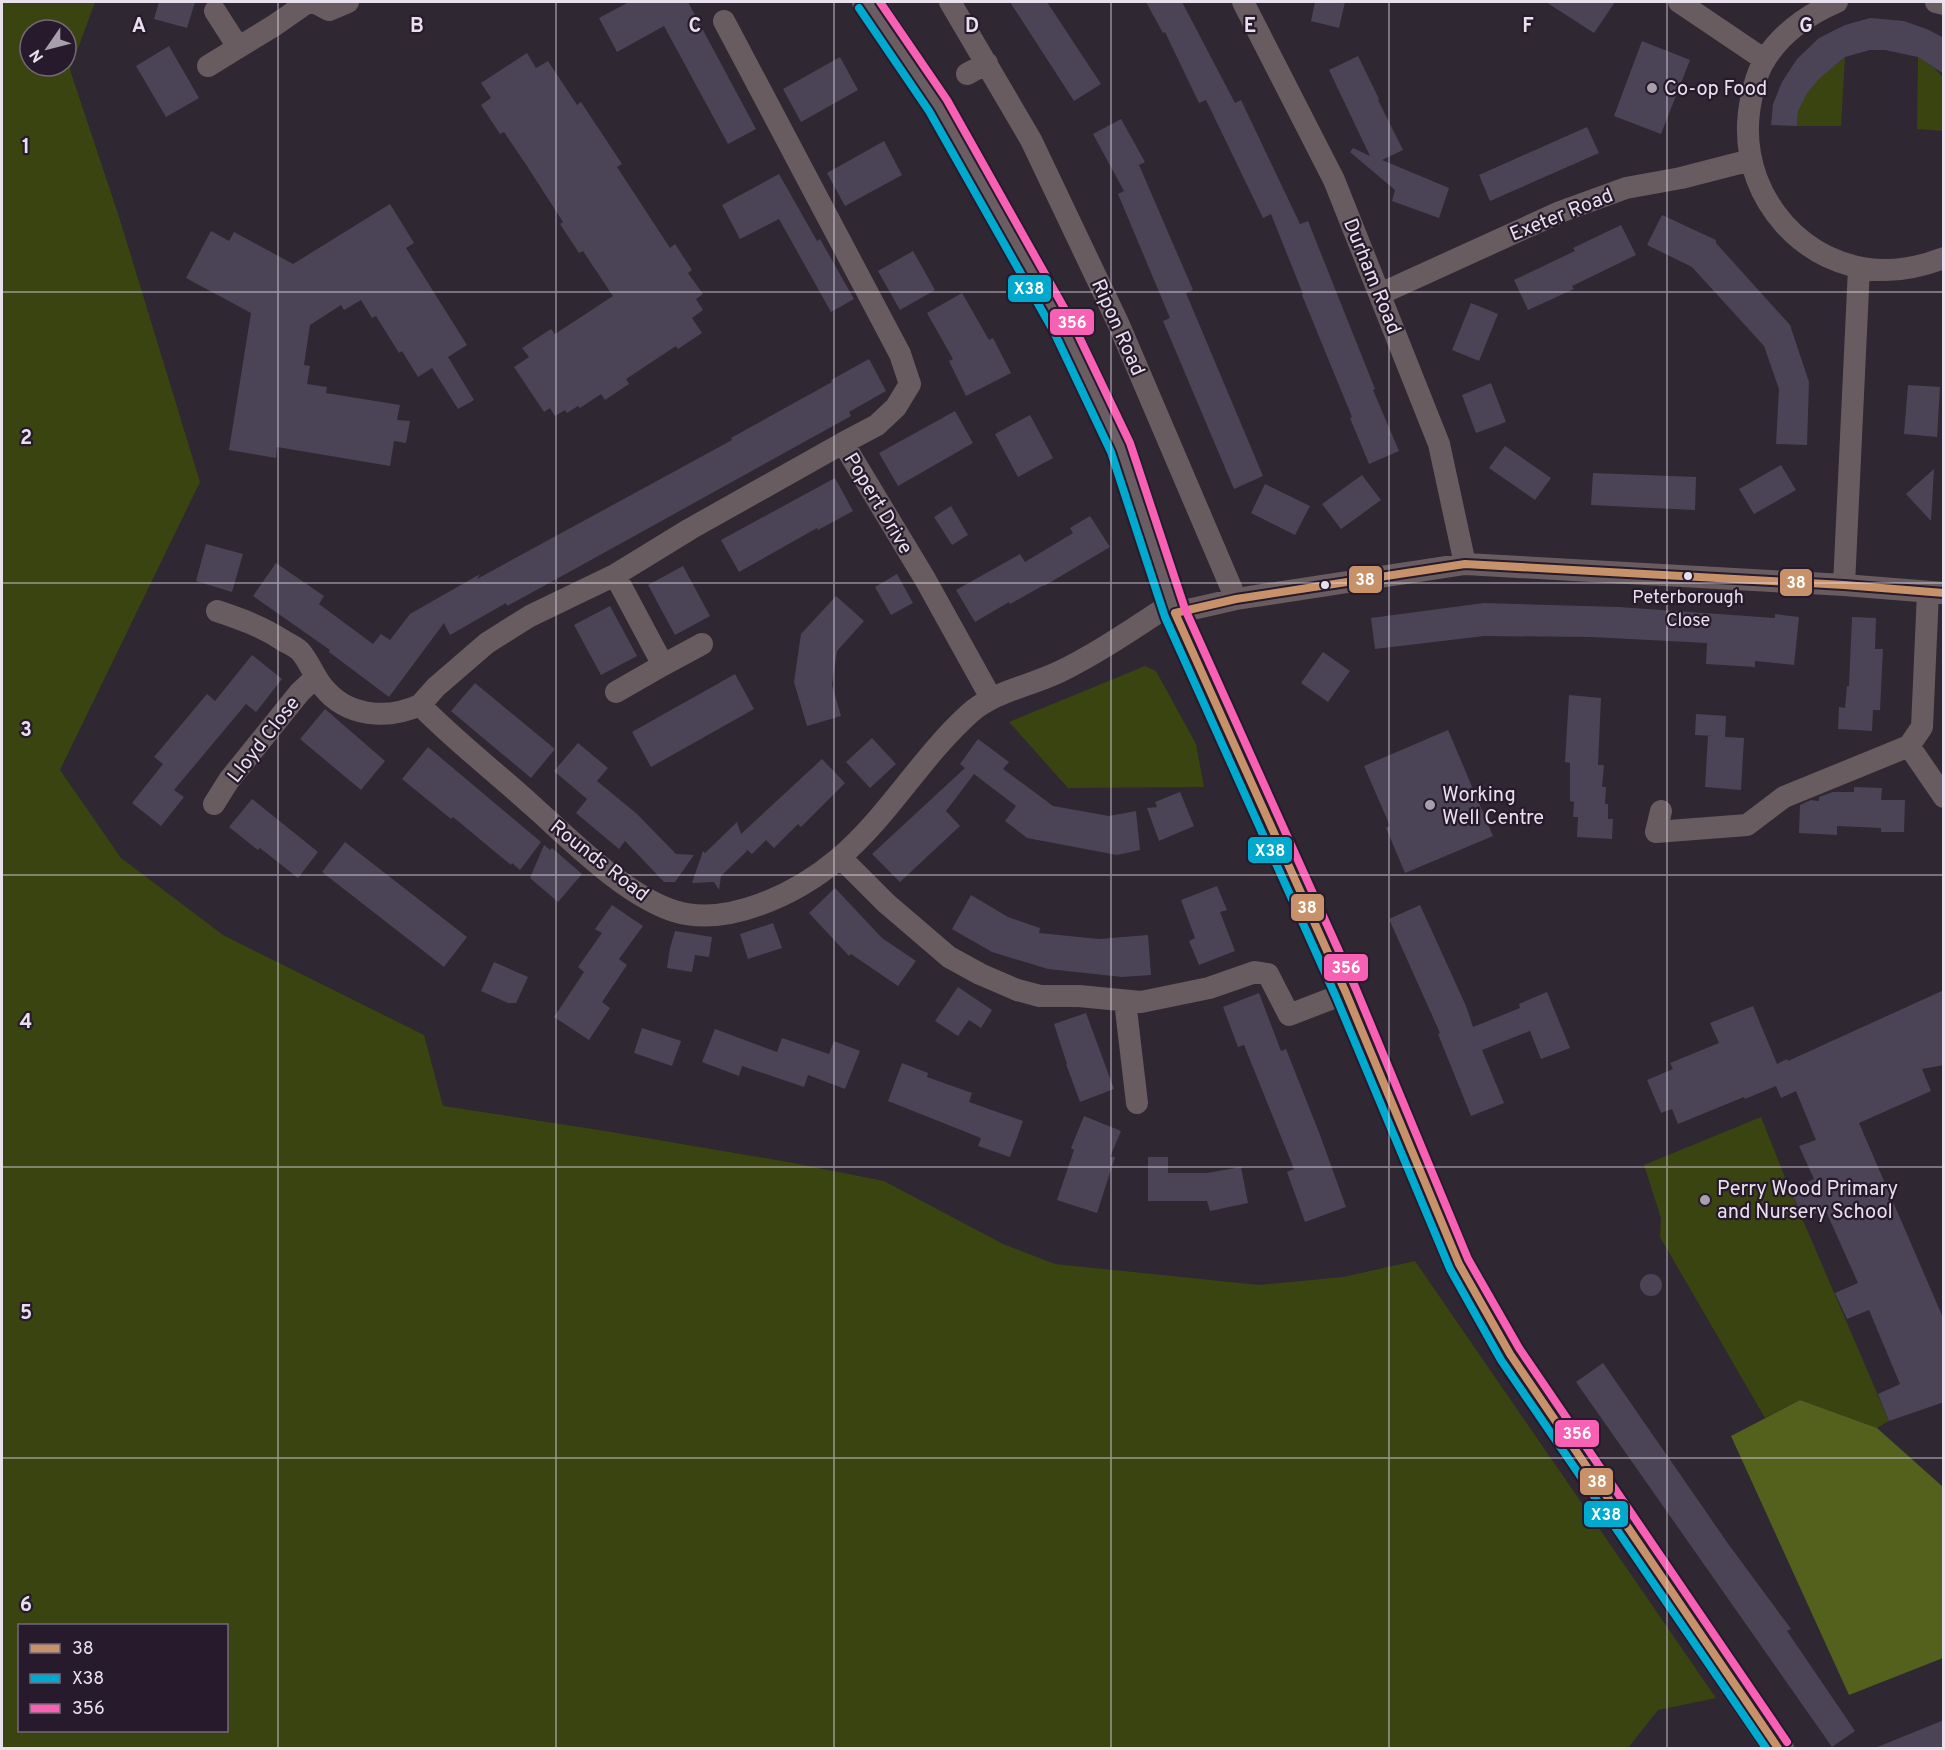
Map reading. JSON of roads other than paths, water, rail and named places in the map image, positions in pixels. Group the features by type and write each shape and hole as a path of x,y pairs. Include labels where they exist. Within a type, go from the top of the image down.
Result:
{"main road":[{"path":"868,2 938,105 1063,327 1122,448 1173,608 1346,993 1459,1264 1510,1354 1778,1749"}],"street":[{"path":"208,66 308,2"},
{"path":"314,2 328,10 348,2"},
{"name":"Ripon Road","path":"950,2 1031,140 1119,325 1236,599"},
{"name":"Durham Road","path":"1243,2 1334,180 1380,294 1439,444 1465,564"},
{"path":"1679,2 1765,60"},
{"path":"1837,2 1817,10 1795,26 1765,60 1753,91 1748,114 1751,160 1757,182 1767,203 1781,222 1797,238 1827,256 1859,268 1881,270 1903,270 1924,266 1944,258"},
{"path":"1936,2 1944,4"},
{"path":"215,11 238,47"},
{"path":"724,21 900,354 909,384 896,407 877,425 843,443"},
{"path":"967,74 987,63"},
{"name":"Exeter Road","path":"1380,294 1560,212 1626,188 1681,178 1751,160"},
{"path":"1844,585 1859,268"},
{"name":"Popert Drive","path":"420,705 436,687 488,643 530,615 615,575 690,529 843,443 925,579 992,698"},
{"name":"Rounds Road","path":"420,705 447,732 594,860 645,897 675,911 701,916 725,913 768,902 821,873 865,832 919,767 971,712 992,698 1041,681 1082,661 1173,608 1465,564 1936,592"},
{"path":"615,575 663,665"},
{"path":"1661,811 1656,831 1747,825 1784,797 1909,746 1922,727 1936,592"},
{"path":"217,611 249,621 300,651 324,689 343,703 364,714 406,711 420,705"},
{"path":"616,692 702,644"},
{"name":"Lloyd Close","path":"213,804 300,692 316,677"},
{"path":"1909,746 1944,797"},
{"path":"840,857 886,903 949,957 1017,990 1040,996 1079,996 1141,1002 1234,981 1255,972 1268,974 1289,1015 1346,993"},
{"path":"1125,1001 1137,1103"}],"place":[{"name":"Co-op Food","path":"1652,88"},
{"name":"Peterborough Close","path":"1688,576"},
{"name":"Working Well Centre","path":"1430,805"},
{"name":"Perry Wood Primary and Nursery School","path":"1705,1200"}]}
